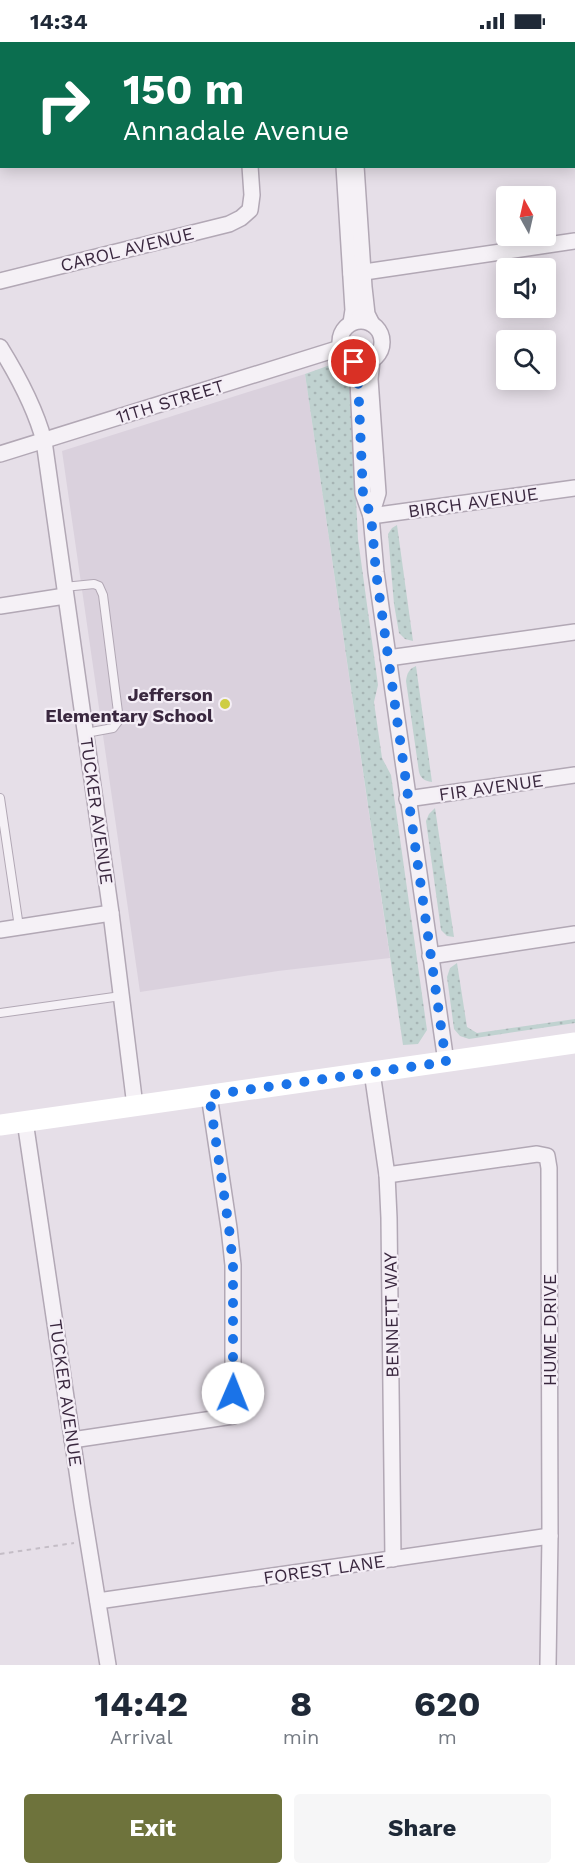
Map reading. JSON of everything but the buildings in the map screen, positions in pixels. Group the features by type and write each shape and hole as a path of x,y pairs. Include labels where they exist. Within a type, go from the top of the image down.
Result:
{"street":[{"name":"CAROL AVENUE","path":"0,281 229,224 250,210 252,195 250,168"},
{"path":"344,168 357,273 367,314 372,324 381,333 382,339 380,351 372,360 366,363 348,359 340,348 340,335 344,329 360,320 372,324"},
{"path":"351,323 357,273 356,168"},
{"path":"357,273 575,241"},
{"name":"TUCKER AVENUE","path":"0,347 39,421 44,441 120,978 135,1106"},
{"name":"11TH STREET","path":"0,454 340,348"},
{"path":"371,516 378,493 370,379 372,360"},
{"path":"354,362 358,380 363,494 371,516 376,572 407,799 446,1062"},
{"name":"BIRCH AVENUE","path":"371,516 575,488"},
{"path":"0,606 65,592"},
{"path":"388,658 575,632"},
{"name":"FIR AVENUE","path":"407,799 575,776"},
{"path":"0,930 111,913"},
{"path":"430,956 575,934"},
{"path":"0,1125 575,1043"},
{"name":"BENNETT WAY","path":"372,1072 387,1175 393,1559"},
{"path":"72,1440 233,1416 233,1265 209,1095"},
{"name":"TUCKER AVENUE","path":"25,1121 108,1665"},
{"name":"HUME DRIVE","path":"387,1175 537,1154 547,1156 549,1168 550,1536 548,1665"},
{"name":"FOREST LANE","path":"98,1601 550,1536"}],"lane":[{"path":"65,592 94,584 99,586 103,595 119,720 113,728 86,733"},
{"path":"0,798 19,927"},
{"path":"0,1013 121,996"}],"path":[{"path":"0,1554 89,1541"}],"shaded area":[{"path":"333,364 345,366 350,380 358,539 378,685 374,702 382,758 391,775 427,1030 418,1044 403,1045 305,374"},
{"name":"Jefferson Elementary School","path":"305,374 390,958 278,971 140,992 62,451"},
{"path":"397,525 413,641 405,639 399,633 394,604 388,534"},
{"path":"416,666 432,782 424,779 419,772 406,681 409,672"},
{"path":"435,808 454,937 447,936 441,930 426,821"},
{"path":"457,963 467,1027 477,1033 575,1019 575,1023 469,1039 460,1036 454,1029 447,977 450,968"}],"place":[{"name":"Jefferson Elementary School","path":"225,704"}],"route":[{"path":"233,1393 233,1265 209,1095 446,1062 407,799 376,572 371,516 363,494 358,380 354,362"}]}
